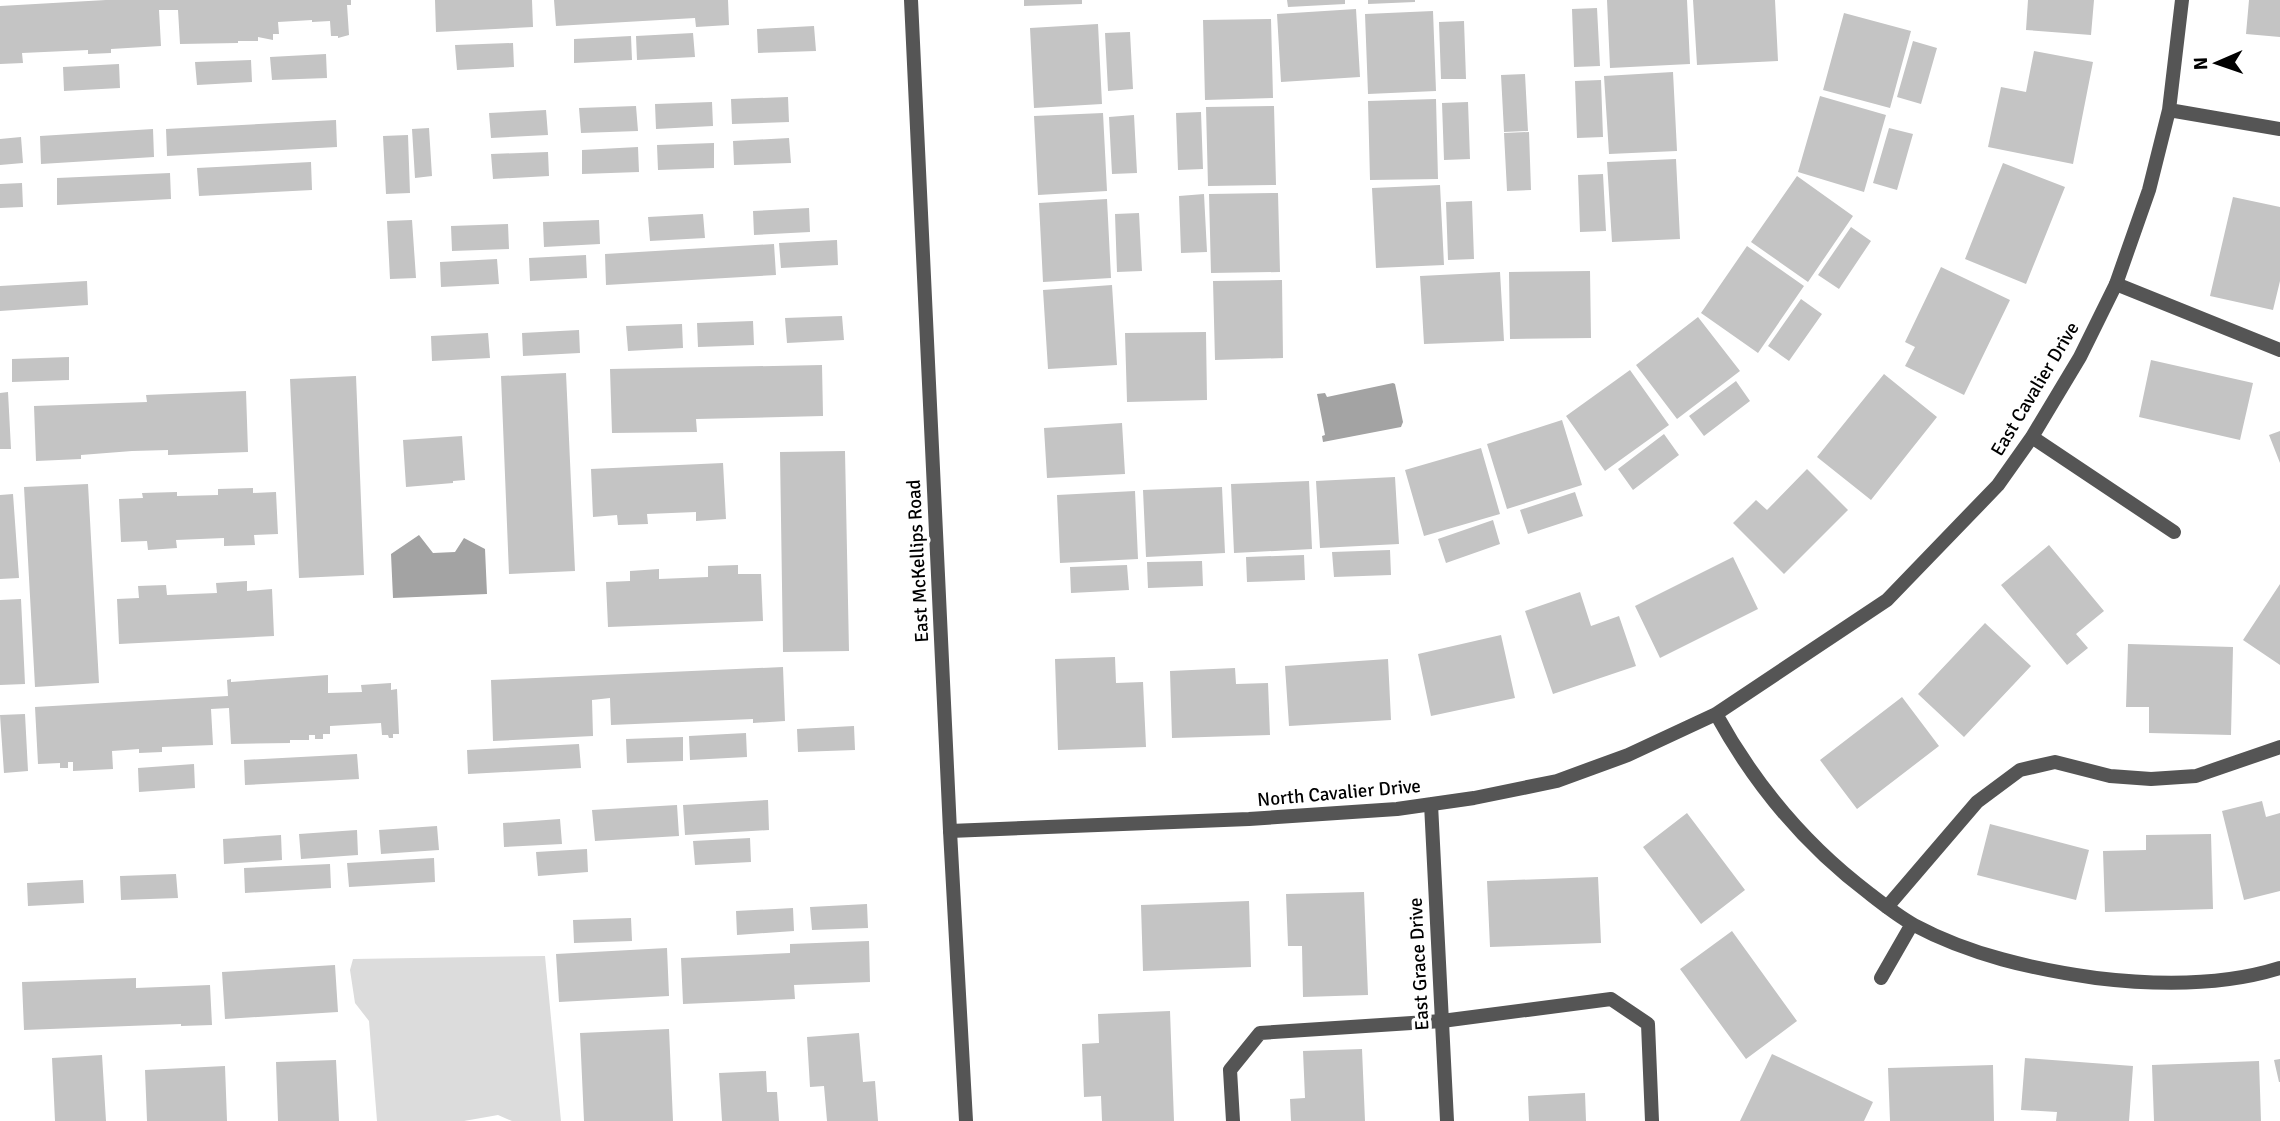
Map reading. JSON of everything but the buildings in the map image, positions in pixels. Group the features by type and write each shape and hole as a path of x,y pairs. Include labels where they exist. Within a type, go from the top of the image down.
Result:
{"street":[{"name":"East McKellips Road","path":"911,0 966,1121"},
{"name":"East Cavalier Drive","path":"1716,714 1887,600 1998,485 2032,437 2080,357 2116,284 2149,190 2169,110 2182,0"},
{"path":"2169,110 2280,129"},
{"path":"2116,284 2280,349"},
{"path":"2032,437 2174,532"},
{"name":"North Cavalier Drive","path":"950,831 1249,819 1398,809 1431,804 1557,781 1628,755 1716,714"},
{"path":"1716,714 1735,748 1769,796 1804,837 1841,873 1886,907 1946,940 2001,960 2064,973 2133,982 2191,982 2265,973 2280,968"},
{"path":"1886,907 1977,802 2020,770 2055,762 2110,776 2151,779 2196,776 2280,747"},
{"name":"East Grace Drive","path":"1431,804 1447,1121"},
{"path":"1881,978 1913,924"},
{"path":"1233,1121 1230,1070 1260,1033 1442,1021 1611,999 1648,1024 1652,1121"}],"shaded area":[{"path":"1393,383 1403,422 1401,427 1323,442 1322,436 1325,435 1317,394 1325,393 1327,397"},
{"path":"419,535 433,553 455,552 464,538 485,549 487,594 393,598 391,554"},
{"path":"545,956 561,1121 512,1121 498,1115 464,1121 377,1121 369,1021 355,1003 350,970 353,959"}]}
